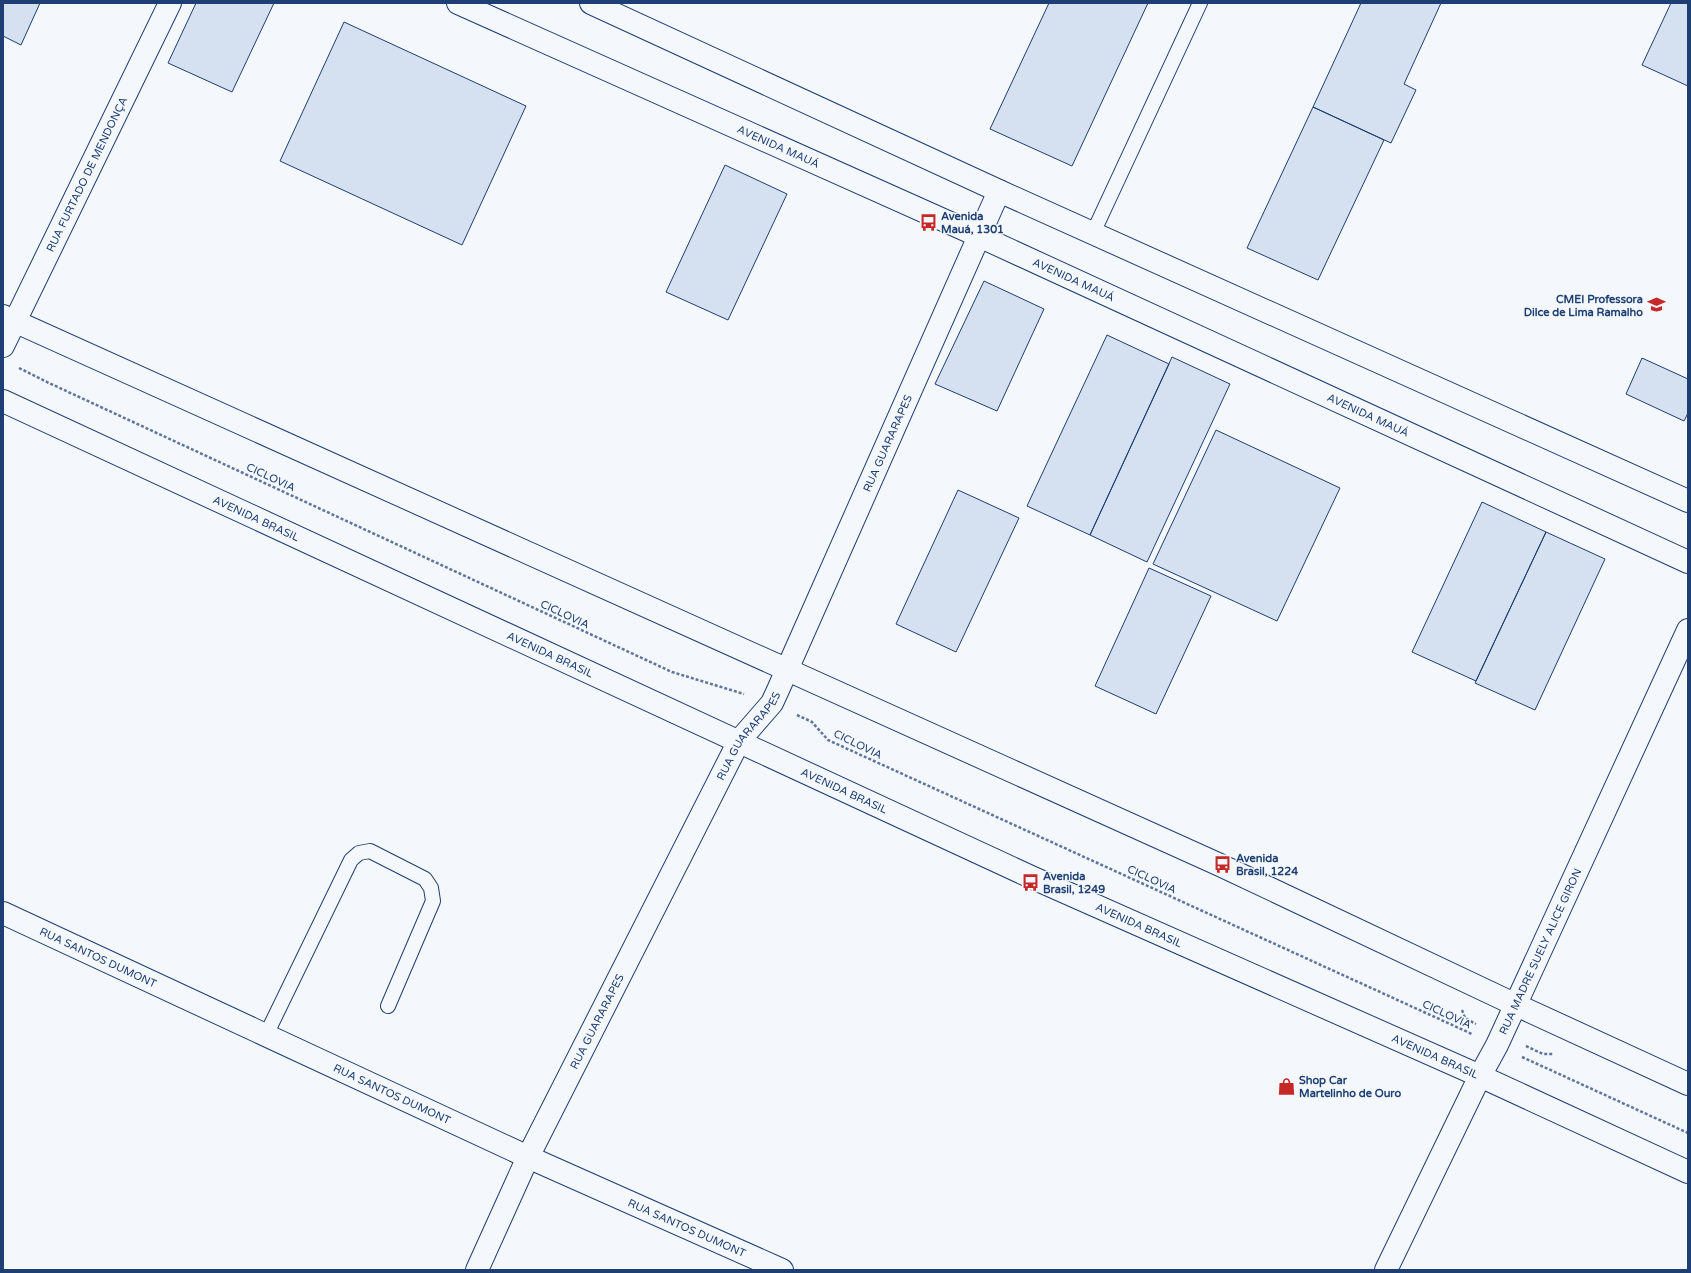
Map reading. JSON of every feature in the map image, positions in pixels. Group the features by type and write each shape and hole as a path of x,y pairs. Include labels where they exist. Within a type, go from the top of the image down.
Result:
{"main road":[{"name":"RUA FURTADO DE MENDONÇA","path":"3,346 9,319 170,3"},
{"name":"AVENIDA MAUÁ","path":"458,3 979,236 1688,562"},
{"path":"590,3 1000,191 1688,501"},
{"name":"RUA GUARARAPES","path":"477,1270 528,1158 739,741 772,703 1000,191"},
{"path":"9,319 1220,865 1514,1004 1688,1084"},
{"name":"AVENIDA BRASIL","path":"3,401 1031,877 1480,1076 1688,1172"},
{"name":"RUA MADRE SUELY ALICE GIRON","path":"1386,1270 1480,1076 1497,1045 1514,1004 1688,630"},
{"name":"RUA SANTOS DUMONT","path":"3,913 360,1078 528,1158 782,1270"}],"lane":[{"path":"1093,233 1200,3"},
{"path":"266,1035 351,860 359,853 370,851 425,879 431,888 433,901 388,1006"}],"path":[{"name":"CICLOVIA","path":"16,366 49,383 672,672 772,703 812,722 828,740 1688,1133"}],"building":[{"path":"3,3 40,3 21,45 3,36"},
{"path":"196,3 274,3 232,92 168,63"},
{"path":"1049,3 1148,3 1072,166 990,129"},
{"path":"1361,3 1441,3 1404,84 1416,90 1391,143 1313,107"},
{"path":"1671,3 1688,3 1688,86 1642,65"},
{"path":"344,22 526,106 462,245 280,161"},
{"path":"1313,107 1384,140 1318,280 1247,248"},
{"path":"725,165 787,194 728,320 666,292"},
{"path":"984,281 1044,309 997,411 935,384"},
{"path":"1107,335 1169,364 1090,535 1027,506"},
{"path":"1172,357 1230,384 1147,562 1090,535"},
{"path":"1642,358 1688,379 1688,413 1684,421 1626,394"},
{"path":"1216,430 1340,488 1277,621 1153,564"},
{"path":"958,490 1019,518 956,652 896,624"},
{"path":"1482,502 1546,532 1476,681 1412,652"},
{"path":"1546,532 1605,559 1535,710 1475,683"},
{"path":"1149,568 1211,596 1156,714 1095,686"}],"place":[{"name":"Avenida Mauá, 1301","path":"928,222"},
{"name":"CMEI Professora Dilce de Lima Ramalho","path":"1656,305"},
{"name":"Avenida Brasil, 1224","path":"1223,864"},
{"name":"Avenida Brasil, 1249","path":"1030,882"},
{"name":"Shop Car Martelinho de Ouro","path":"1286,1086"}]}
